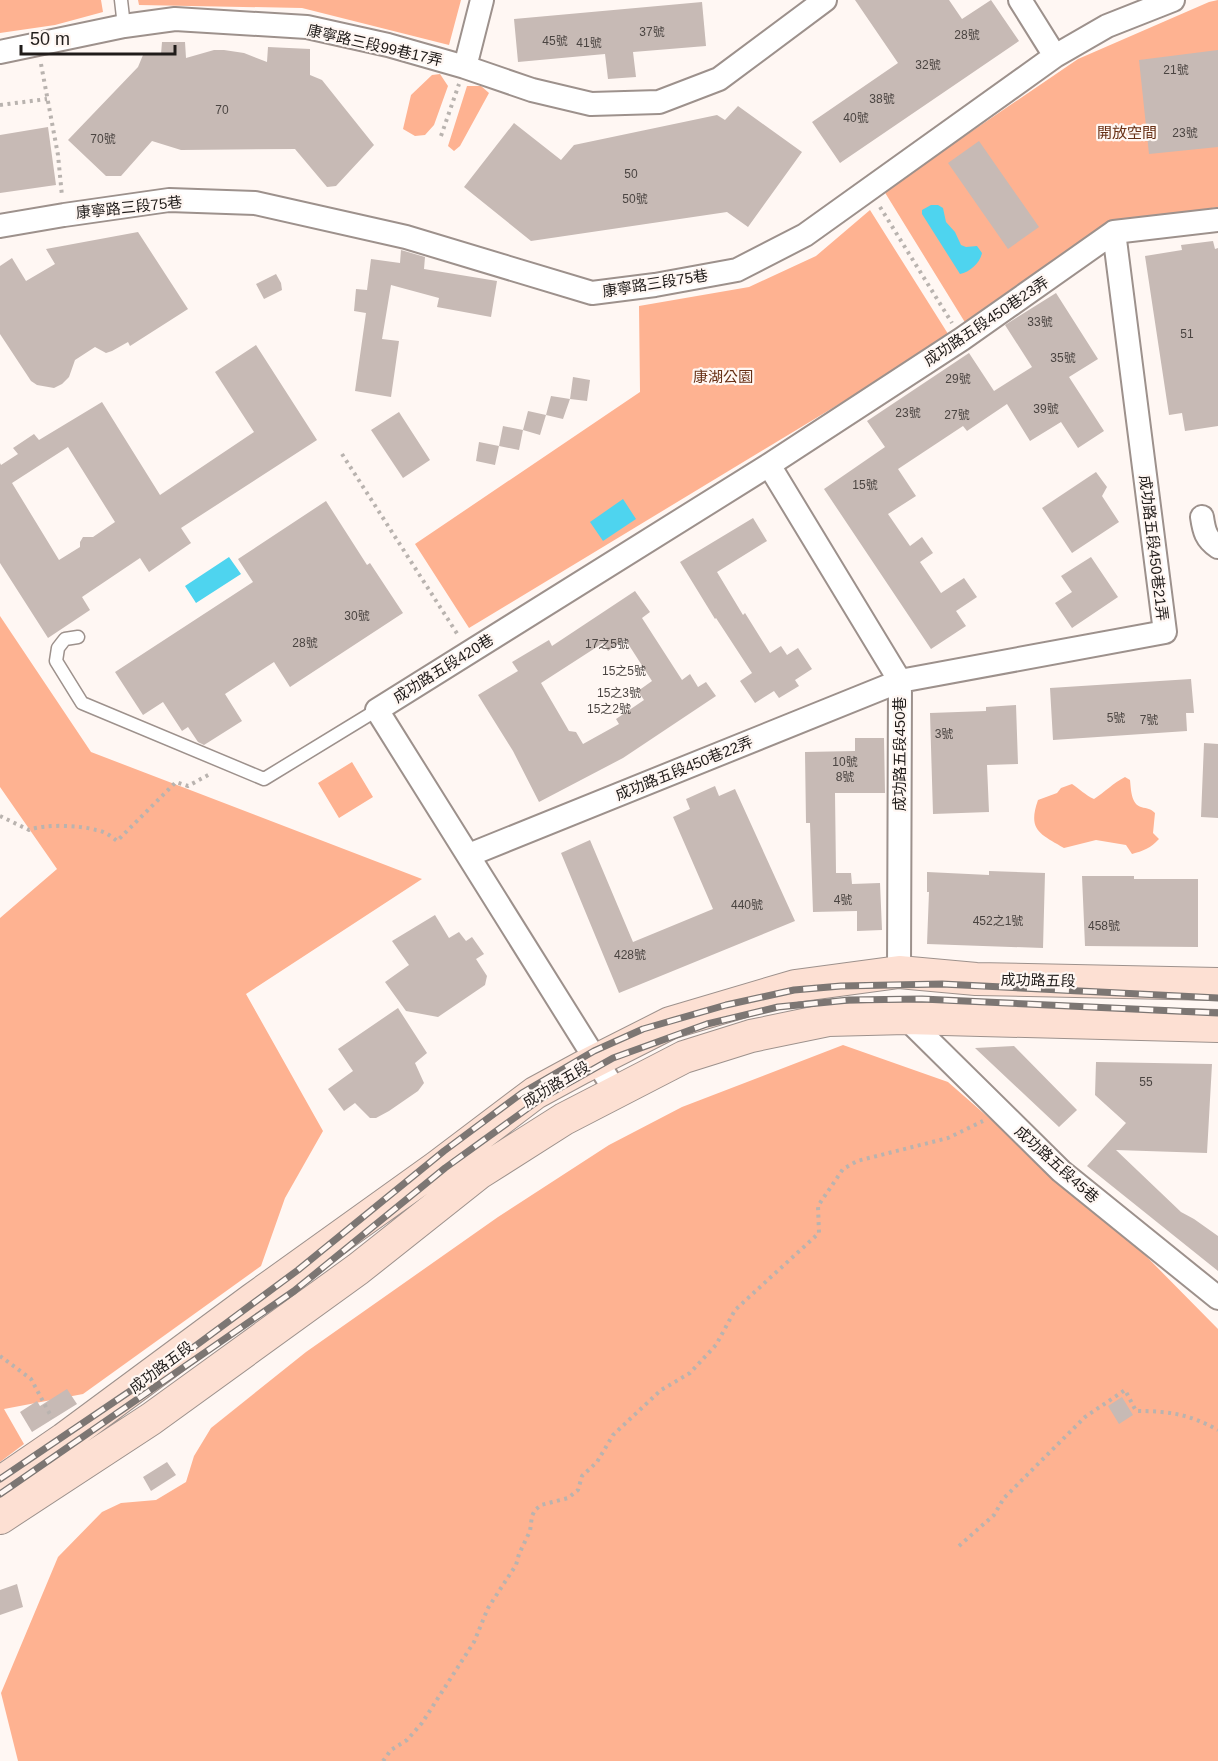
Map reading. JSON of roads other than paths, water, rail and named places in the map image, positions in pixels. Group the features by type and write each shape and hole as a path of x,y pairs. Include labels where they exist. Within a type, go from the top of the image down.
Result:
{"main road":[{"name":"成功路五段","path":"0,1484 535,1094 670,1023 795,986 899,972 976,979 1218,984"},
{"path":"0,1518 170,1405 358,1269 479,1173 564,1119 684,1057 751,1036 828,1020 906,1018 1218,1026"}],"street":[{"path":"465,67 482,0"},
{"name":"康寧路三段99巷17弄","path":"0,52 124,26 176,19 307,27 388,45 465,67 532,90 591,104 659,102 719,79 825,0"},
{"path":"1020,0 1055,56"},
{"name":"康寧路三段75巷","path":"0,226 169,200 255,203 406,237 592,293 655,285 737,270 805,235 1055,56 1107,26 1173,0"},
{"name":"成功路五段450巷23弄","path":"769,465 962,339 1114,232 1218,220"},
{"name":"成功路五段450巷21弄","path":"900,681 1165,632 1114,232"},
{"name":"成功路五段450巷","path":"769,465 900,681 899,972"},
{"name":"成功路五段420巷","path":"616,1092 377,710 769,465"},
{"path":"1202,517 1209,542 1218,547"},
{"name":"成功路五段450巷22弄","path":"469,855 900,681"},
{"name":"成功路五段45巷","path":"906,1018 1061,1171 1218,1298"}],"lane":[{"path":"121,0 124,26"},
{"path":"78,637 65,639 58,648 56,661 82,703 264,779 377,710"}],"water":[{"path":"931,205 943,208 946,222 955,232 961,245 977,246 982,253 977,264 967,271 960,274 922,214 922,210"},
{"path":"623,499 636,519 603,541 590,522"},
{"path":"229,557 241,574 196,603 185,586"}],"railway":[{"path":"0,1479 179,1358 298,1270 444,1151 522,1093 594,1051 643,1029 726,1005 794,990 841,986 942,984 1218,998"},
{"path":"0,1494 294,1291 445,1168 542,1098 613,1058 707,1024 778,1007 849,1000 922,999 1218,1013"}],"park label":[{"name":"開放空間","path":"1127,132"},
{"name":"康湖公園","path":"723,376"}]}
